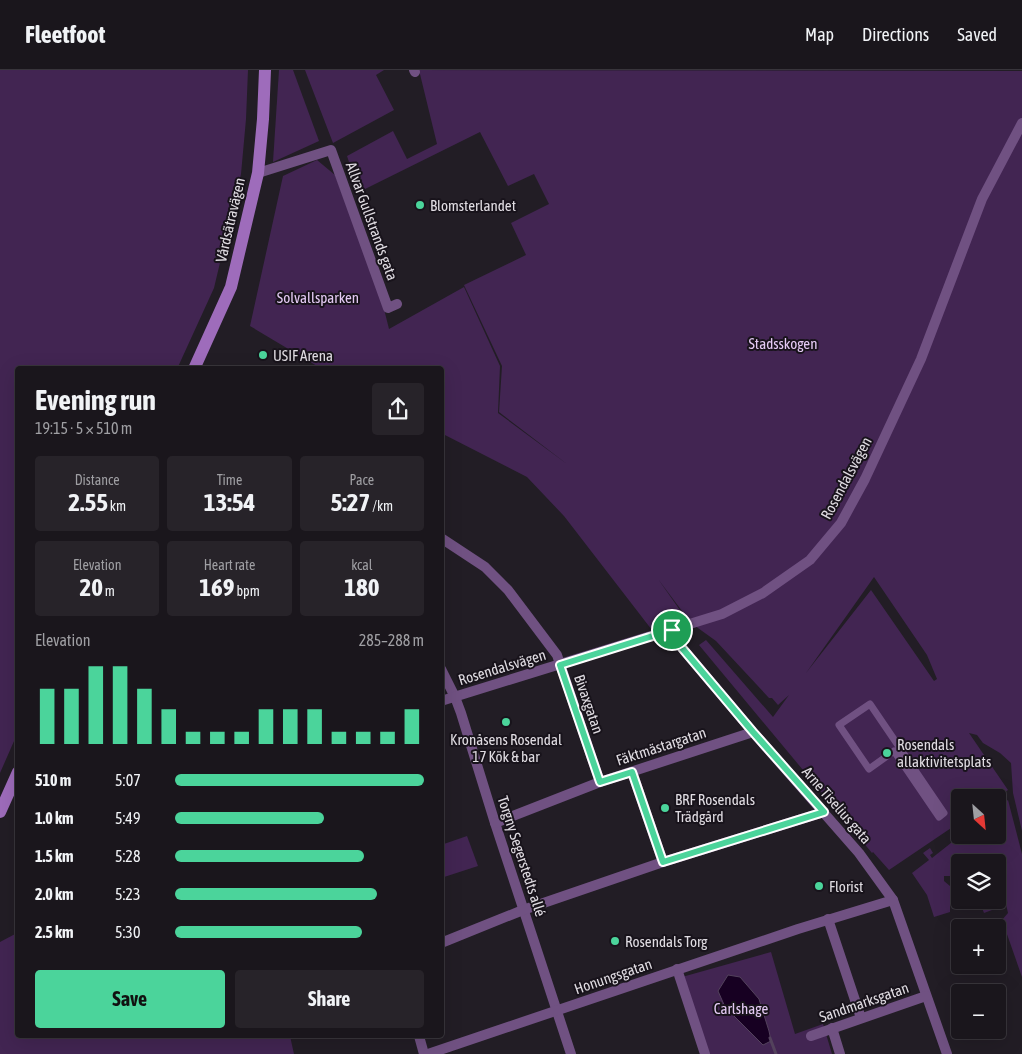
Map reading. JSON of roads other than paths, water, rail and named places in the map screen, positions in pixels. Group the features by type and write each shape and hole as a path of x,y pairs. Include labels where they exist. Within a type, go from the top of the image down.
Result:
{"main road":[{"name":"Vårdsätravägen","path":"195,366 231,287 258,173 265,70"},
{"path":"0,812 15,779"}],"street":[{"name":"Rosendalsvägen","path":"444,700 722,614 763,593 810,560 841,523 864,479 921,358 982,199 1022,122"},
{"name":"Allvar Gullstrands gata","path":"258,173 331,150 388,308 397,304"},
{"path":"444,540 486,567 508,590 557,655 560,665"},
{"name":"Arne Tiselius gata","path":"672,630 677,642 859,853 893,900 947,1054"},
{"name":"Bivaxgatan","path":"560,665 600,782"},
{"name":"Torgny Segerstedts allé","path":"444,675 456,697 523,910 571,1054"},
{"path":"870,704 944,813 939,817 894,751 869,769 839,725 870,704"},
{"name":"Fäktmästargatan","path":"495,823 600,782 753,732"},
{"path":"632,772 663,862"},
{"path":"444,943 523,910 663,862 824,812"},
{"name":"Honungsgatan","path":"428,1054 677,969 828,919 893,900"},
{"path":"828,919 861,1018"},
{"path":"677,969 705,1054"},
{"name":"Sandmarksgatan","path":"811,1036 926,996"},
{"path":"832,1028 840,1054"},
{"path":"420,1038 424,1054"}],"waterway":[{"path":"770,1038 776,1054"}],"place":[{"name":"Blomsterlandet","path":"420,205"},
{"name":"USIF Arena","path":"263,355"},
{"name":"Kronåsens Rosendal 17 Kök & bar","path":"506,722"},
{"name":"Rosendals allaktivitetsplats","path":"887,753"},
{"name":"BRF Rosendals Trädgård","path":"665,808"},
{"name":"Florist","path":"819,886"},
{"name":"Rosendals Torg","path":"615,941"}],"park label":[{"name":"Solvallsparken","path":"318,297"},
{"name":"Stadsskogen","path":"783,343"},
{"name":"Carlshage","path":"741,1008"}]}
